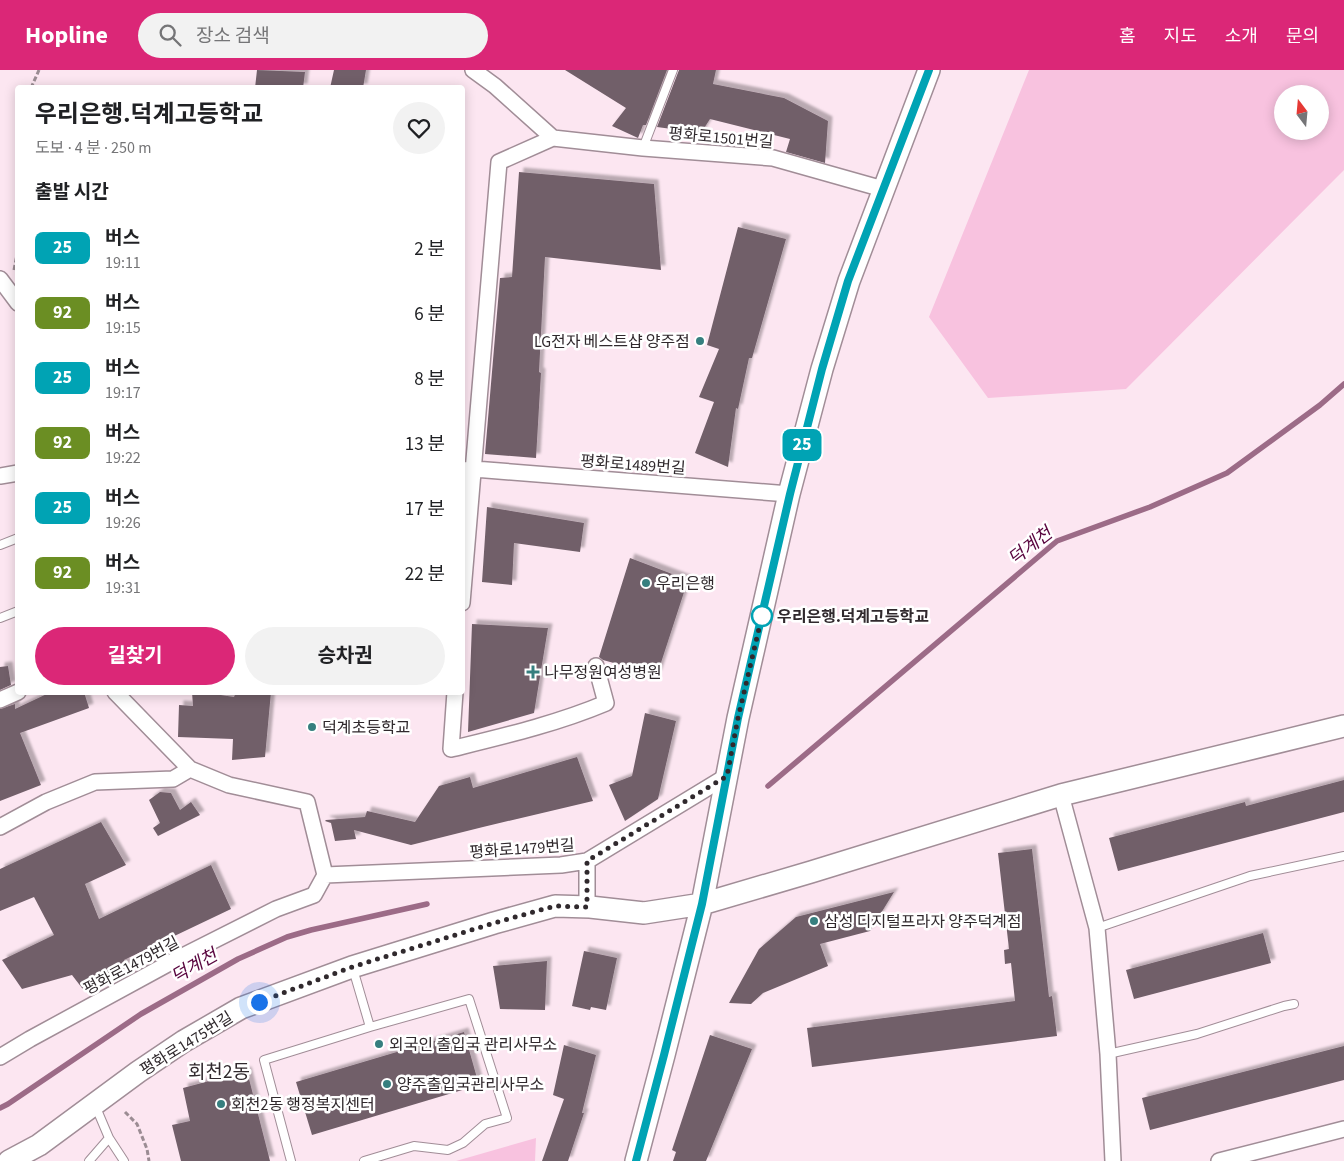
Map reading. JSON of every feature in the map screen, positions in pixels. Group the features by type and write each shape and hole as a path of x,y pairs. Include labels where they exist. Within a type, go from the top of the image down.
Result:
{"main road":[{"path":"636,1161 702,904 738,718 790,494 822,369 848,281 929,70"},
{"name":"평화로1475번길","path":"9,1161 39,1145 138,1072 184,1041 241,1008 352,967 555,906 587,907 644,913 702,904 1061,795 1344,726"}],"street":[{"path":"465,536 468,470 499,162 553,138 495,86 473,70"},
{"name":"평화로1501번길","path":"553,138 643,148 773,158 883,189"},
{"path":"0,279 15,299"},
{"name":"평화로1489번길","path":"468,470 790,494"},
{"path":"0,476 15,474"},
{"path":"455,695 451,749 525,731 582,713 606,703 596,666"},
{"path":"0,700 15,693"},
{"path":"118,695 190,768 229,784 307,802 325,874"},
{"path":"0,827 46,802 95,782 173,779 190,768"},
{"name":"평화로1479번길","path":"0,1057 175,960 276,909 314,895 325,874 552,866 587,861 727,776"},
{"path":"1061,795 1097,928 1108,1054 1113,1161"},
{"path":"587,861 587,907"},
{"path":"1219,1161 1344,1129"}],"lane":[{"path":"643,148 674,70"},
{"path":"0,545 15,539"},
{"path":"0,618 15,612"},
{"path":"1097,928 1250,876 1344,856"},
{"path":"352,967 370,1027"},
{"path":"291,1161 264,1060 370,1027 470,999 507,1118 485,1124 463,1143 448,1150 414,1146 364,1161"},
{"path":"1108,1054 1197,1034 1294,1004"},
{"path":"95,1105 109,1138 124,1161"},
{"path":"88,1161 109,1138"}],"path":[{"path":"32,85 39,70"},
{"path":"125,1112 137,1124 148,1149 149,1161"}],"shaded area":[{"path":"1029,70 1344,70 1344,170 1126,389 988,398 929,317"},
{"path":"536,1138 535,1161 456,1161"}],"building":[{"path":"257,70 305,72 303,85 255,85"},
{"path":"334,70 366,70 364,85 331,85"},
{"path":"565,70 667,70 646,125 643,125 638,138 612,126 626,108"},
{"path":"679,70 716,70 713,84 784,98 828,121 825,163 786,152 790,139 710,119 701,133 657,127"},
{"path":"519,172 654,184 661,270 545,257 536,458 485,454 500,278 512,277"},
{"path":"738,227 786,239 752,358 749,358 738,409 736,408 728,467 695,453 714,402 699,397 719,349 707,345"},
{"path":"487,507 584,523 580,552 514,543 512,585 482,582"},
{"path":"630,558 688,580 657,675 603,660 599,657"},
{"path":"472,624 548,628 534,713 468,732"},
{"path":"8,666 11,685 0,690 0,667"},
{"path":"45,695 85,695 89,708 20,733 41,785 0,801 0,709 15,704 15,709"},
{"path":"192,695 234,697 235,695 271,695 265,757 232,760 233,739 178,737 179,705 193,706"},
{"path":"645,713 676,721 658,799 625,821 609,785 632,776"},
{"path":"577,757 593,801 411,845 354,830 356,839 335,841 331,823 325,821 365,817 367,811 415,822 439,786 470,777 473,788"},
{"path":"1344,780 1344,812 1118,871 1109,838 1245,802 1246,806"},
{"path":"160,792 171,793 180,810 191,802 200,815 158,836 153,828 160,823 149,800"},
{"path":"101,822 126,865 85,884 99,919 211,865 231,909 124,960 127,967 85,992 72,975 22,989 2,960 54,935 34,897 0,911 0,869"},
{"path":"1032,849 1049,997 1052,996 1057,1036 812,1067 807,1028 1015,1001 1011,963 1005,964 1004,950 1009,949 998,853"},
{"path":"894,892 870,931 820,944 828,966 763,993 751,1004 729,1003 759,949 796,917"},
{"path":"1263,933 1271,963 1134,999 1126,970"},
{"path":"584,951 617,958 606,1010 591,1007 590,1010 572,1006"},
{"path":"547,961 545,1010 500,1009 493,966"},
{"name":"양주출입국관리사무소","path":"464,1032 479,1085 312,1135 296,1082"},
{"path":"710,1035 752,1049 706,1161 673,1161 676,1152 672,1150"},
{"path":"564,1045 596,1055 582,1113 584,1113 568,1161 542,1161 564,1099 553,1095"},
{"path":"1344,1046 1344,1080 1150,1130 1142,1098"},
{"name":"회천2동 행정복지센터","path":"247,1071 270,1161 181,1161 172,1125 190,1121 183,1088"}],"waterway":[{"name":"덕계천","path":"768,786 1057,541 1150,507 1227,473 1320,405 1344,384"},
{"name":"덕계천","path":"0,1108 141,1014 238,959 287,937 311,930 427,904"}],"bus line":[{"name":"25","path":"636,1161 702,904 738,718 790,494 822,369 848,281 929,70"}],"place":[{"name":"LG전자 베스트샵 양주점","path":"700,341"},
{"name":"우리은행","path":"646,583"},
{"name":"우리은행.덕계고등학교","path":"762,616"},
{"name":"나무정원여성병원","path":"533,672"},
{"name":"덕계초등학교","path":"312,727"},
{"name":"삼성 디지털프라자 양주덕계점","path":"814,921"},
{"name":"외국인 출입국 관리사무소","path":"379,1044"},
{"name":"양주출입국관리사무소","path":"387,1084"},
{"name":"회천2동 행정복지센터","path":"221,1104"}],"district":[{"name":"회천2동","path":"219,1071"}],"route":[{"path":"259,1002 352,967 494,923 555,906 587,907 587,861 727,776 738,718 762,616"}]}
